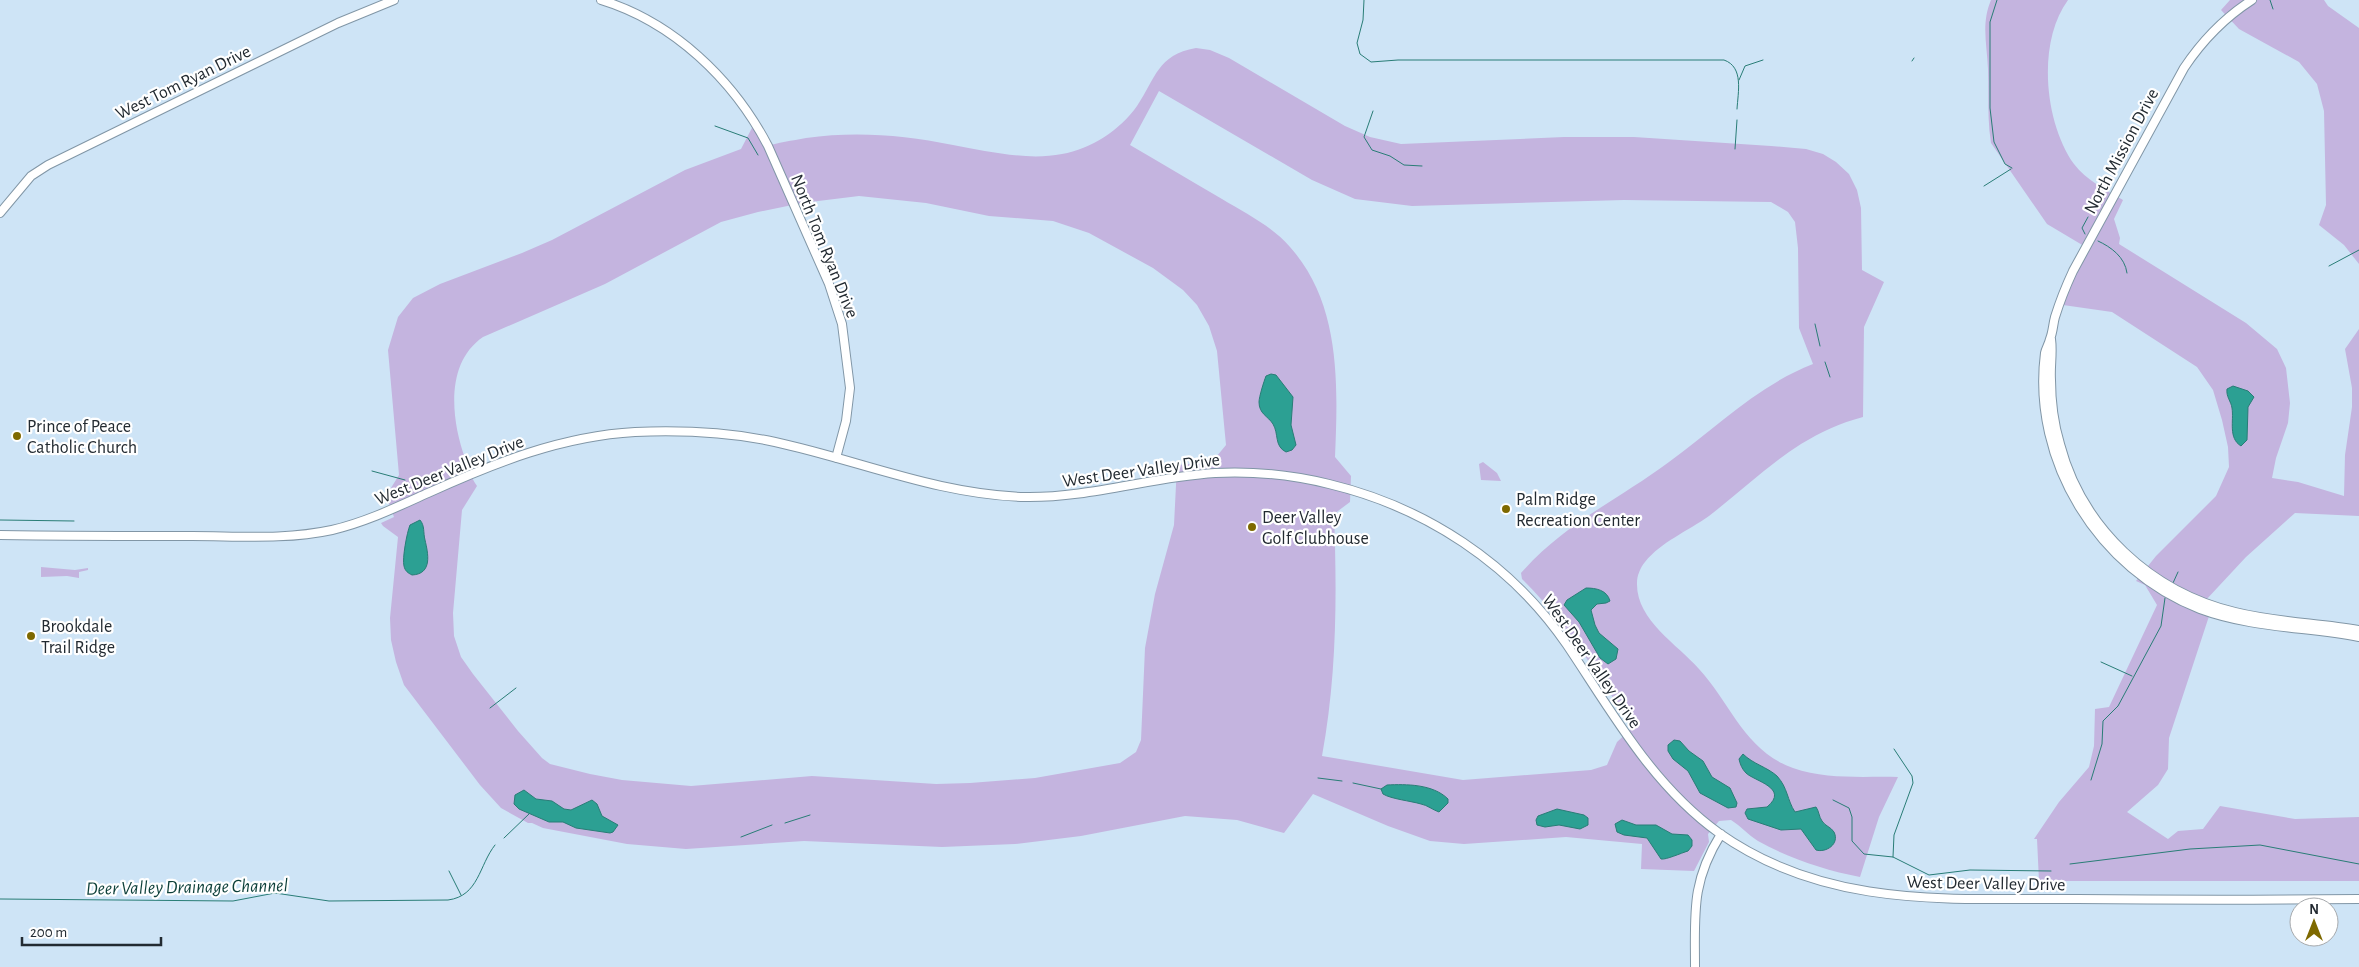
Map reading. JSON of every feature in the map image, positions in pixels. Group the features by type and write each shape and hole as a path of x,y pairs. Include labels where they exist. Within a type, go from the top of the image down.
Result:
{"street":[{"name":"West Tom Ryan Drive","path":"0,213 30,176 48,165 338,23 394,0"},
{"name":"North Tom Ryan Drive","path":"601,0 648,21 689,48 729,87 757,125 768,146 829,284 842,324 850,388 846,421 836,458"},
{"name":"North Mission Drive","path":"2252,0 2218,26 2199,47 2184,68 2074,268 2062,298 2045,354 2044,384 2047,421 2054,450 2068,486 2083,514 2100,536 2124,561 2165,592 2205,610 2244,621 2359,638"},
{"name":"North Mission Drive","path":"2051,339 2053,408 2064,457 2074,482 2090,511 2124,552 2144,570 2167,585 2216,607 2253,616 2359,630"},
{"name":"West Deer Valley Drive","path":"0,535 270,537 321,532 363,521 523,455 562,444 614,434 672,431 718,433 769,440 934,485 992,495 1047,497 1074,495 1189,476 1258,473 1317,481 1358,491 1414,513 1466,543 1496,566 1523,592 1566,644 1645,761 1682,802 1721,834 1758,856 1801,875 1847,888 1903,898 1962,900 2359,899"},
{"path":"1695,967 1697,888 1704,865 1721,834"}],"shaded area":[{"path":"1991,0 2068,0 2058,17 2048,59 2051,105 2056,127 2064,147 2074,164 2090,180 2123,200 2114,219 2120,238 2119,244 2246,323 2277,349 2286,368 2290,403 2288,423 2276,458 2272,478 2298,482 2344,496 2345,455 2352,407 2352,388 2345,349 2359,329 2359,516 2295,513 2246,557 2205,601 2213,604 2169,738 2168,769 2158,785 2127,812 2168,839 2178,831 2203,829 2220,806 2295,819 2359,817 2359,881 2039,881 2037,839 2034,839 2059,802 2089,767 2094,746 2095,709 2109,707 2157,605 2145,585 2136,581 2156,556 2216,496 2229,467 2228,447 2213,390 2197,367 2112,312 2063,305 2071,283 2089,249 2047,224 1991,143 1985,26"},
{"path":"2230,0 2324,0 2328,6 2359,28 2359,264 2344,245 2319,225 2326,205 2324,111 2317,84 2299,62 2239,29 2221,10"},
{"path":"1196,48 1210,50 1229,58 1345,126 1370,137 1401,144 1564,137 1634,137 1771,146 1806,149 1823,154 1836,162 1849,174 1857,190 1861,208 1862,270 1884,282 1864,327 1863,417 1823,432 1801,444 1777,461 1709,516 1659,548 1645,562 1638,575 1637,583 1638,596 1650,620 1699,669 1751,738 1776,760 1806,772 1832,776 1898,777 1879,817 1860,877 1821,867 1783,853 1758,841 1731,820 1719,821 1708,834 1709,842 1694,871 1641,869 1642,844 1566,837 1464,844 1430,841 1388,826 1313,794 1284,833 1237,820 1185,816 1081,836 1015,844 942,847 804,841 686,849 627,844 543,828 528,823 501,808 480,785 404,685 391,640 390,618 398,537 381,523 394,517 386,496 399,475 388,350 398,317 413,298 440,284 552,240 685,170 741,149 753,126 765,147 825,136 879,135 1021,156 1049,156 1084,148 1104,137 1122,123 1137,106 1159,69 1173,56","holes":["1159,91 1312,180 1355,199 1412,206 1624,200 1771,202 1788,212 1795,222 1798,248 1799,328 1813,364 1755,395 1650,476 1574,526 1538,555 1521,573 1522,579 1567,631 1633,727 1617,742 1607,765 1591,770 1463,780 1322,756 1331,695 1335,635 1334,514 1350,502 1351,476 1335,457 1336,374 1333,346 1327,320 1319,294 1307,269 1283,239 1267,226 1130,145","859,196 926,203 989,216 1053,221 1089,233 1153,268 1183,290 1197,305 1209,326 1217,351 1226,445 1212,462 1177,465 1174,525 1155,594 1145,648 1141,740 1136,752 1120,763 1035,778 936,784 812,776 691,786 622,780 550,764 542,758 518,731 473,674 461,657 454,636 453,613 462,510 477,486 473,480 460,443 457,426 454,393 462,361 471,348 483,337 605,284 721,222 802,203"]},
{"path":"1271,374 1276,375 1293,397 1291,425 1296,445 1292,450 1286,452 1278,443 1273,424 1259,406 1265,378"},
{"path":"2233,386 2248,391 2254,397 2248,407 2247,440 2241,446 2234,439 2232,408 2227,394 2227,389"},
{"path":"1483,462 1497,473 1501,481 1481,480 1479,464"},
{"path":"420,520 422,522 428,557 423,571 412,575 407,572 404,566 405,546 410,525"},
{"path":"41,567 75,570 88,568 88,570 79,572 79,578 67,576 41,577"},
{"path":"1586,588 1597,589 1609,597 1610,601 1597,604 1591,610 1599,633 1618,649 1616,659 1608,664 1600,658 1579,622 1564,605 1567,600"},
{"path":"1674,740 1680,741 1689,751 1703,761 1712,777 1730,788 1737,803 1736,807 1728,808 1700,793 1688,771 1673,759 1668,751 1668,745"},
{"path":"1743,754 1777,776 1795,812 1816,807 1822,821 1834,832 1835,840 1831,847 1820,851 1816,850 1801,829 1781,830 1748,819 1745,813 1747,809 1767,807 1775,795 1773,790 1750,776 1741,766 1739,759"},
{"path":"1387,785 1411,785 1435,790 1448,799 1448,803 1439,812 1423,805 1383,794 1381,789"},
{"path":"524,790 536,799 552,801 564,809 571,810 592,800 597,804 602,816 618,825 610,833 576,828 563,822 549,822 519,809 514,804 515,795"},
{"path":"1557,809 1584,815 1588,818 1588,825 1580,829 1559,825 1545,827 1537,825 1536,820 1538,816"},
{"path":"1622,820 1636,825 1656,825 1672,834 1688,835 1692,840 1692,846 1688,851 1661,859 1647,838 1624,835 1617,832 1615,824"}],"waterway":[{"path":"1364,0 1363,20 1357,43 1360,54 1371,62 1398,60 1724,60 1735,68 1737,74 1739,88 1737,109"},
{"path":"1997,0 1990,22 1990,108 1994,142 2005,164 2012,168"},
{"path":"2270,0 2273,9"},
{"path":"1739,80 1745,66 1763,60"},
{"path":"1373,111 1364,137 1372,150 1390,156 1404,165 1422,166"},
{"path":"1735,149 1737,120"},
{"path":"715,126 748,138 758,155"},
{"path":"1984,186 2011,169"},
{"path":"2085,234 2082,228 2088,217"},
{"path":"2098,241 2117,253 2126,267 2127,273"},
{"path":"2329,266 2359,250"},
{"path":"1815,324 1820,346"},
{"path":"1825,362 1830,377"},
{"path":"372,471 405,480"},
{"path":"0,520 74,521"},
{"path":"2173,583 2178,572"},
{"path":"2091,780 2102,744 2103,721 2118,706 2161,626 2165,598"},
{"path":"2101,662 2132,676"},
{"path":"490,708 516,688"},
{"path":"1893,857 1894,835 1913,783 1912,776 1894,749"},
{"path":"1318,778 1342,781"},
{"path":"1353,783 1381,789"},
{"path":"1833,800 1849,808 1852,817 1852,841 1864,854 1893,857 1929,875 1970,870 2051,871"},
{"name":"Deer Valley Drainage Channel","path":"504,838 529,814"},
{"path":"785,823 810,815"},
{"path":"741,837 772,825"},
{"name":"Deer Valley Drainage Channel","path":"0,899 233,901 275,893 329,901 448,900 466,893 472,886 495,845"},
{"path":"2070,864 2190,849 2260,845 2359,864"},
{"path":"449,871 461,895"}],"place":[{"name":"Prince of Peace Catholic Church","path":"17,436"},
{"name":"Palm Ridge Recreation Center","path":"1506,509"},
{"name":"Deer Valley Golf Clubhouse","path":"1252,527"},
{"name":"Brookdale Trail Ridge","path":"31,636"}]}
